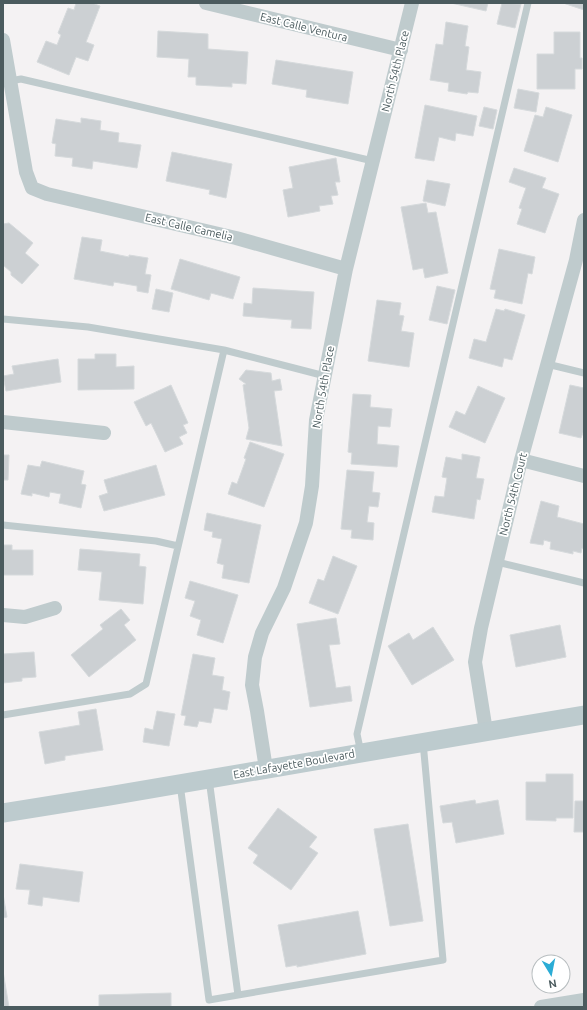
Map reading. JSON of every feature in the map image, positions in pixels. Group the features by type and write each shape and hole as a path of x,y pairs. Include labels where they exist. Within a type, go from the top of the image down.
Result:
{"street":[{"name":"East Calle Ventura","path":"206,3 401,50"},
{"name":"North 54th Place","path":"266,769 252,685 255,657 262,633 284,588 306,523 312,486 316,420 346,269 412,3"},
{"path":"3,40 10,80"},
{"name":"East Calle Camelia","path":"10,80 26,172 32,188 47,194 236,238 346,269"},
{"name":"North 54th Court","path":"486,731 476,662 481,628 521,460 547,364 580,261 584,220"},
{"path":"3,422 104,433"},
{"path":"521,460 584,476"},
{"path":"3,615 24,617 55,608"},
{"name":"East Lafayette Boulevard","path":"3,813 584,714"},
{"path":"540,1007 584,1000"}],"lane":[{"path":"361,753 358,734 359,726 528,3"},
{"path":"10,80 21,79 373,160"},
{"path":"3,319 88,327 224,350 325,376"},
{"path":"3,715 130,694 146,684 224,350"},
{"path":"547,364 584,373"},
{"path":"3,525 156,541 178,546"},
{"path":"496,562 584,583"},
{"path":"180,784 209,1000 443,960 423,742"},
{"path":"209,779 238,995"}],"building":[{"path":"76,3 92,3 100,6 86,42 94,45 88,61 76,57 69,75 37,62 46,41 57,45 61,35 58,33 68,8 74,10"},
{"path":"451,3 488,3 486,11"},
{"path":"502,3 521,4 515,28 497,24"},
{"path":"563,3 584,3 584,10"},
{"path":"446,22 468,26 465,46 469,47 466,70 481,72 478,93 468,92 467,94 448,91 449,83 430,80 436,44 443,45"},
{"path":"158,31 208,34 208,49 248,52 246,84 232,83 232,87 196,85 196,77 188,77 189,59 157,57"},
{"path":"554,32 580,32 580,58 582,58 582,69 575,69 575,89 537,89 537,54 554,54"},
{"path":"276,60 353,72 348,104 306,97 307,90 272,84"},
{"path":"518,89 539,93 536,112 514,108"},
{"path":"425,105 477,116 473,136 456,133 455,141 439,137 434,161 415,158"},
{"path":"484,107 497,110 493,129 479,126"},
{"path":"546,107 572,115 558,162 524,151 535,115 543,117"},
{"path":"81,118 101,121 100,130 119,133 118,142 141,145 137,168 93,161 92,169 72,166 73,158 55,156 56,144 52,143 56,119 81,123"},
{"path":"172,152 232,164 226,198 209,194 210,190 166,181"},
{"path":"336,158 340,182 335,182 338,195 331,196 333,204 319,206 320,211 288,217 283,190 293,188 289,167"},
{"path":"514,168 546,178 542,188 559,194 545,233 517,224 522,209 519,208 526,188 509,182"},
{"path":"427,180 450,184 445,206 423,201"},
{"path":"426,203 428,213 436,212 448,273 425,278 423,268 413,270 401,207"},
{"path":"9,223 33,243 25,253 39,265 22,284 11,275 11,272 3,265 3,224"},
{"path":"82,237 102,240 100,251 129,257 129,255 148,258 145,274 151,275 148,293 137,291 137,286 114,282 113,286 74,279"},
{"path":"499,249 535,257 532,274 528,273 522,304 494,298 496,290 490,289"},
{"path":"180,259 240,277 233,299 211,293 209,300 171,289"},
{"path":"437,286 455,290 447,324 429,320"},
{"path":"253,288 314,292 311,329 291,328 292,320 243,316 244,303 252,304"},
{"path":"156,289 173,293 169,312 152,309"},
{"path":"377,300 401,303 399,315 404,316 401,331 414,333 409,367 368,361"},
{"path":"496,309 504,311 505,309 525,315 512,360 504,358 502,367 469,358 474,339 486,342"},
{"path":"95,354 116,354 116,367 134,366 134,389 78,390 78,359 95,359"},
{"path":"58,359 61,382 6,391 3,376 14,374 12,366"},
{"path":"246,370 271,373 272,381 280,379 282,390 274,391 282,446 246,439 249,428 243,385 246,384 239,379"},
{"path":"171,385 188,423 183,425 187,433 179,437 183,444 165,452 151,423 146,426 134,402"},
{"path":"570,385 584,388 584,430 581,438 559,433"},
{"path":"478,386 505,398 485,443 449,427 456,411 465,415"},
{"path":"353,394 371,395 370,407 392,409 390,427 378,426 377,444 399,446 397,467 351,464 352,453 348,452"},
{"path":"250,442 284,454 264,507 228,494 232,482 237,484 246,459 244,458"},
{"path":"462,454 480,457 476,478 484,479 480,500 477,499 474,519 432,512 435,496 444,497 447,478 442,477 446,457 462,460"},
{"path":"3,455 9,455 8,480 3,480"},
{"path":"42,461 84,471 81,484 86,485 81,508 59,503 61,494 50,492 49,497 32,493 32,496 21,494 28,465 40,467"},
{"path":"156,465 165,495 104,511 99,496 108,493 104,480"},
{"path":"347,470 374,472 372,492 380,493 378,507 369,506 367,522 374,523 373,540 351,538 352,530 341,529"},
{"path":"541,501 559,506 557,517 584,524 584,549 582,548 581,553 573,551 573,554 550,549 551,542 544,540 543,545 530,543"},
{"path":"207,513 261,525 249,583 222,578 224,565 217,563 222,539 212,537 213,532 204,530"},
{"path":"3,545 12,545 12,550 33,550 33,575 3,575"},
{"path":"80,549 140,554 139,566 146,567 143,604 99,600 102,572 78,570"},
{"path":"333,556 357,566 338,614 309,603 318,579 324,581"},
{"path":"190,581 238,595 223,643 197,635 201,620 190,616 195,601 185,598"},
{"path":"121,609 130,620 124,625 136,640 89,677 71,655 103,629 100,625"},
{"path":"336,618 340,644 329,645 336,688 350,686 352,701 310,707 297,624"},
{"path":"560,625 566,657 516,667 510,635"},
{"path":"433,627 454,660 412,685 388,646 409,633 413,640"},
{"path":"34,652 36,677 22,678 22,681 3,683 3,654"},
{"path":"193,654 215,658 212,675 224,677 222,690 230,692 227,710 214,708 211,723 199,721 197,727 184,725 186,716 181,715"},
{"path":"96,709 103,750 65,756 65,760 45,764 39,732 80,725 78,712"},
{"path":"157,711 175,714 169,746 143,742 145,728 153,730"},
{"path":"546,774 573,774 573,818 556,818 556,821 526,820 526,782 546,782"},
{"path":"475,800 476,804 498,800 504,834 456,843 452,822 443,823 440,806"},
{"path":"575,801 584,801 584,832 574,832"},
{"path":"278,808 317,837 309,847 318,853 291,890 253,863 258,855 248,848"},
{"path":"408,824 423,921 390,926 374,829"},
{"path":"20,864 83,872 79,902 43,897 42,906 28,904 30,890 16,889"},
{"path":"3,894 7,917 3,918"},
{"path":"358,911 366,954 297,967 297,965 286,967 278,925"},
{"path":"3,971 9,1007 3,1007"},
{"path":"171,993 171,1007 99,1007 99,995"}]}
